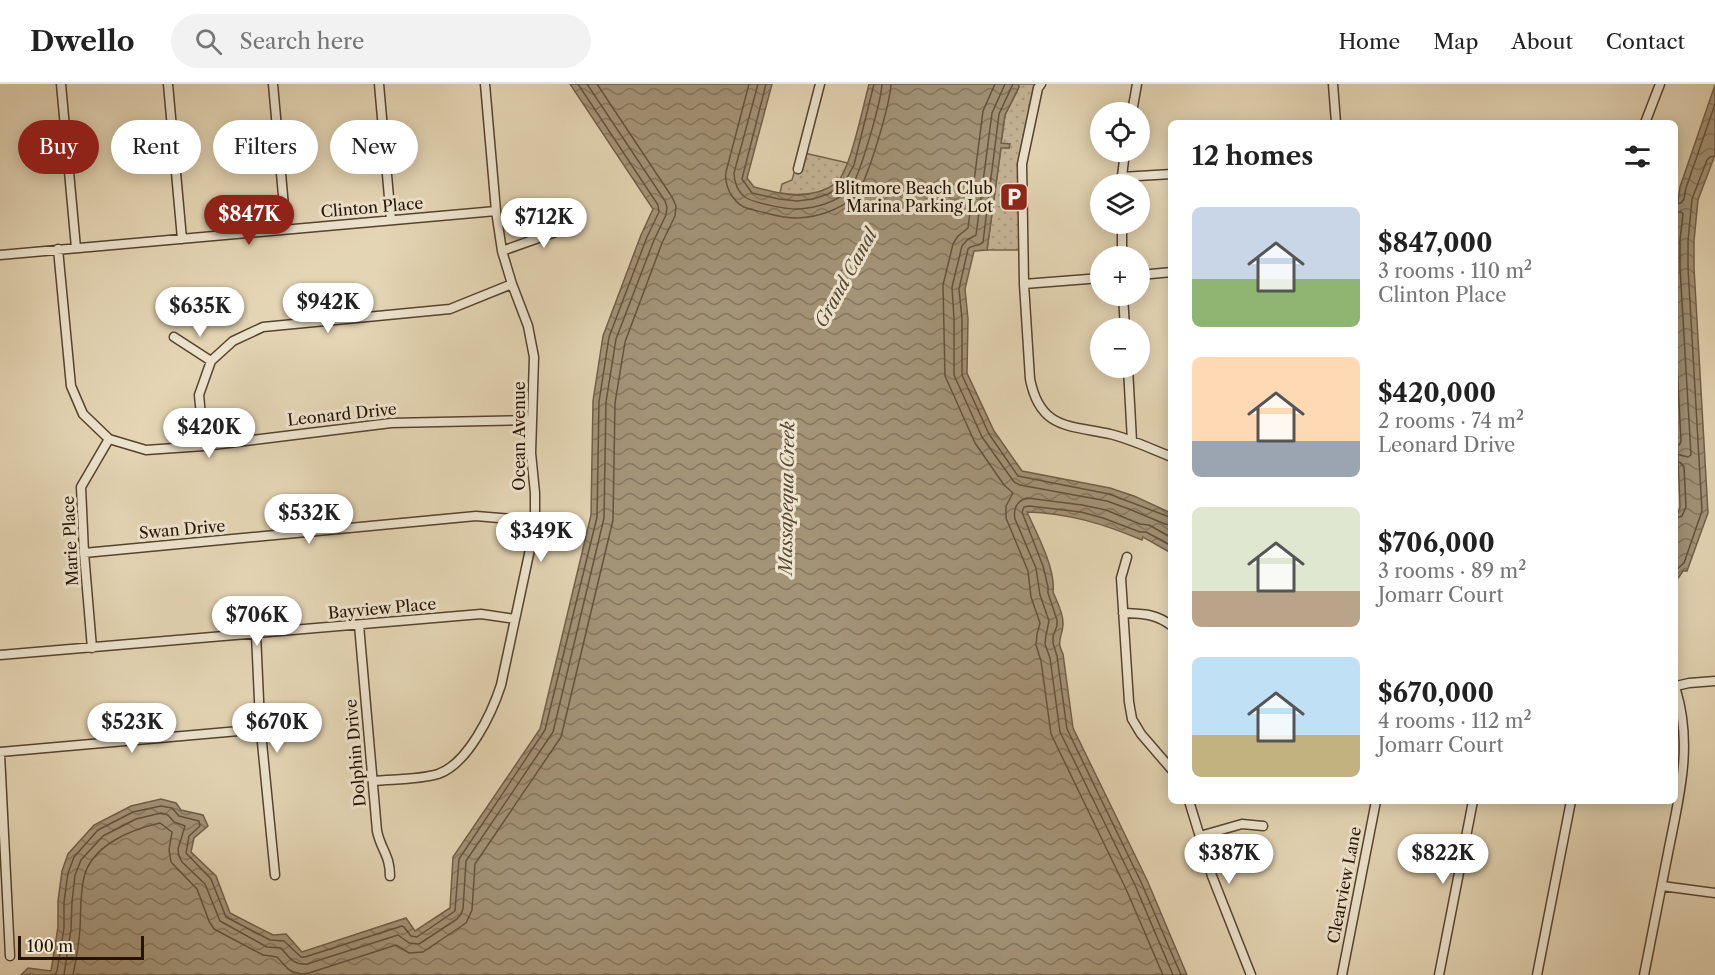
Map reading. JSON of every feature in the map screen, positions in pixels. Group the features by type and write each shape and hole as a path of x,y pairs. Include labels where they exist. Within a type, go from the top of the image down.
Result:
{"street":[{"path":"61,84 76,248"},
{"path":"168,84 182,238"},
{"path":"273,84 286,229"},
{"path":"379,84 391,220"},
{"name":"Ocean Avenue","path":"373,781 437,774 448,769 461,759 485,723 496,701 532,540 535,521 531,453 533,349 528,326 502,251 496,211 485,84"},
{"path":"798,169 820,84"},
{"path":"1040,84 1022,164 1024,284 1030,379 1033,393 1039,405 1049,416 1064,426 1110,434 1168,455"},
{"path":"1134,102 1137,84"},
{"path":"1334,84 1336,120"},
{"path":"1646,120 1660,84"},
{"path":"1150,177 1168,175"},
{"name":"Clinton Place","path":"0,255 496,211"},
{"path":"502,251 578,224"},
{"name":"Leonard Drive","path":"58,249 71,386 83,414 109,439 146,450 204,446 390,423 532,420"},
{"path":"1150,274 1168,272"},
{"path":"1024,284 1090,279"},
{"path":"204,446 200,395 211,361 233,341 263,327 450,309 512,284"},
{"path":"174,337 211,361"},
{"path":"1129,378 1132,441"},
{"name":"Marie Place","path":"92,648 81,487 109,439"},
{"name":"Swan Drive","path":"84,553 477,516 535,521"},
{"path":"1127,557 1121,578 1132,719 1141,734 1168,765"},
{"path":"1123,613 1152,614 1168,623"},
{"name":"Bayview Place","path":"0,656 481,614 515,619"},
{"name":"Dolphin Drive","path":"359,625 377,831 379,842 390,863 390,876"},
{"path":"256,634 257,670 275,875"},
{"path":"1678,688 1715,681"},
{"path":"1678,695 1685,746 1678,797"},
{"path":"10,956 0,753 262,729"},
{"path":"1190,804 1212,876 1251,975"},
{"name":"Clearview Lane","path":"1342,975 1375,804"},
{"path":"1439,975 1472,804"},
{"path":"1537,975 1570,804"},
{"path":"1644,975 1677,804"},
{"path":"1200,836 1242,824 1263,826"},
{"path":"1662,886 1715,893"}],"shaded area":[{"path":"1018,84 1038,84 1020,163 1022,250 987,250 1001,147 1009,148 1009,144 1001,144 1005,115 1019,87"},
{"path":"800,152 848,163 840,178 827,189 803,194 780,193 782,184 792,180"}],"water":[{"path":"570,84 772,84 747,178 754,187 800,195 812,194 829,188 843,174 852,150 869,84 1018,84 1019,87 1005,115 1001,143 1010,144 1009,148 1001,148 987,250 974,251 965,289 968,319 967,373 994,431 1022,471 1110,488 1168,512 1168,551 1143,537 1142,540 1100,524 1071,517 1027,512 1048,562 1053,592 1062,617 1060,645 1073,728 1147,880 1187,975 21,975 28,968 51,971 58,927 58,901 62,871 68,854 94,825 131,806 161,799 176,803 181,810 203,815 208,826 194,838 191,852 216,876 230,913 273,935 286,934 302,952 406,918 415,931 450,908 453,857 540,729 591,515 593,401 603,336 653,209"},
{"path":"1715,85 1715,155 1698,200 1694,241 1708,513 1687,571 1683,571 1678,578 1678,512 1680,507 1678,200 1680,187"}],"place":[{"name":"Blitmore Beach Club Marina Parking Lot","path":"1014,197"}],"water label":[{"name":"Grand Canal","path":"846,278"},
{"name":"Massapequa Creek","path":"787,498"}]}
